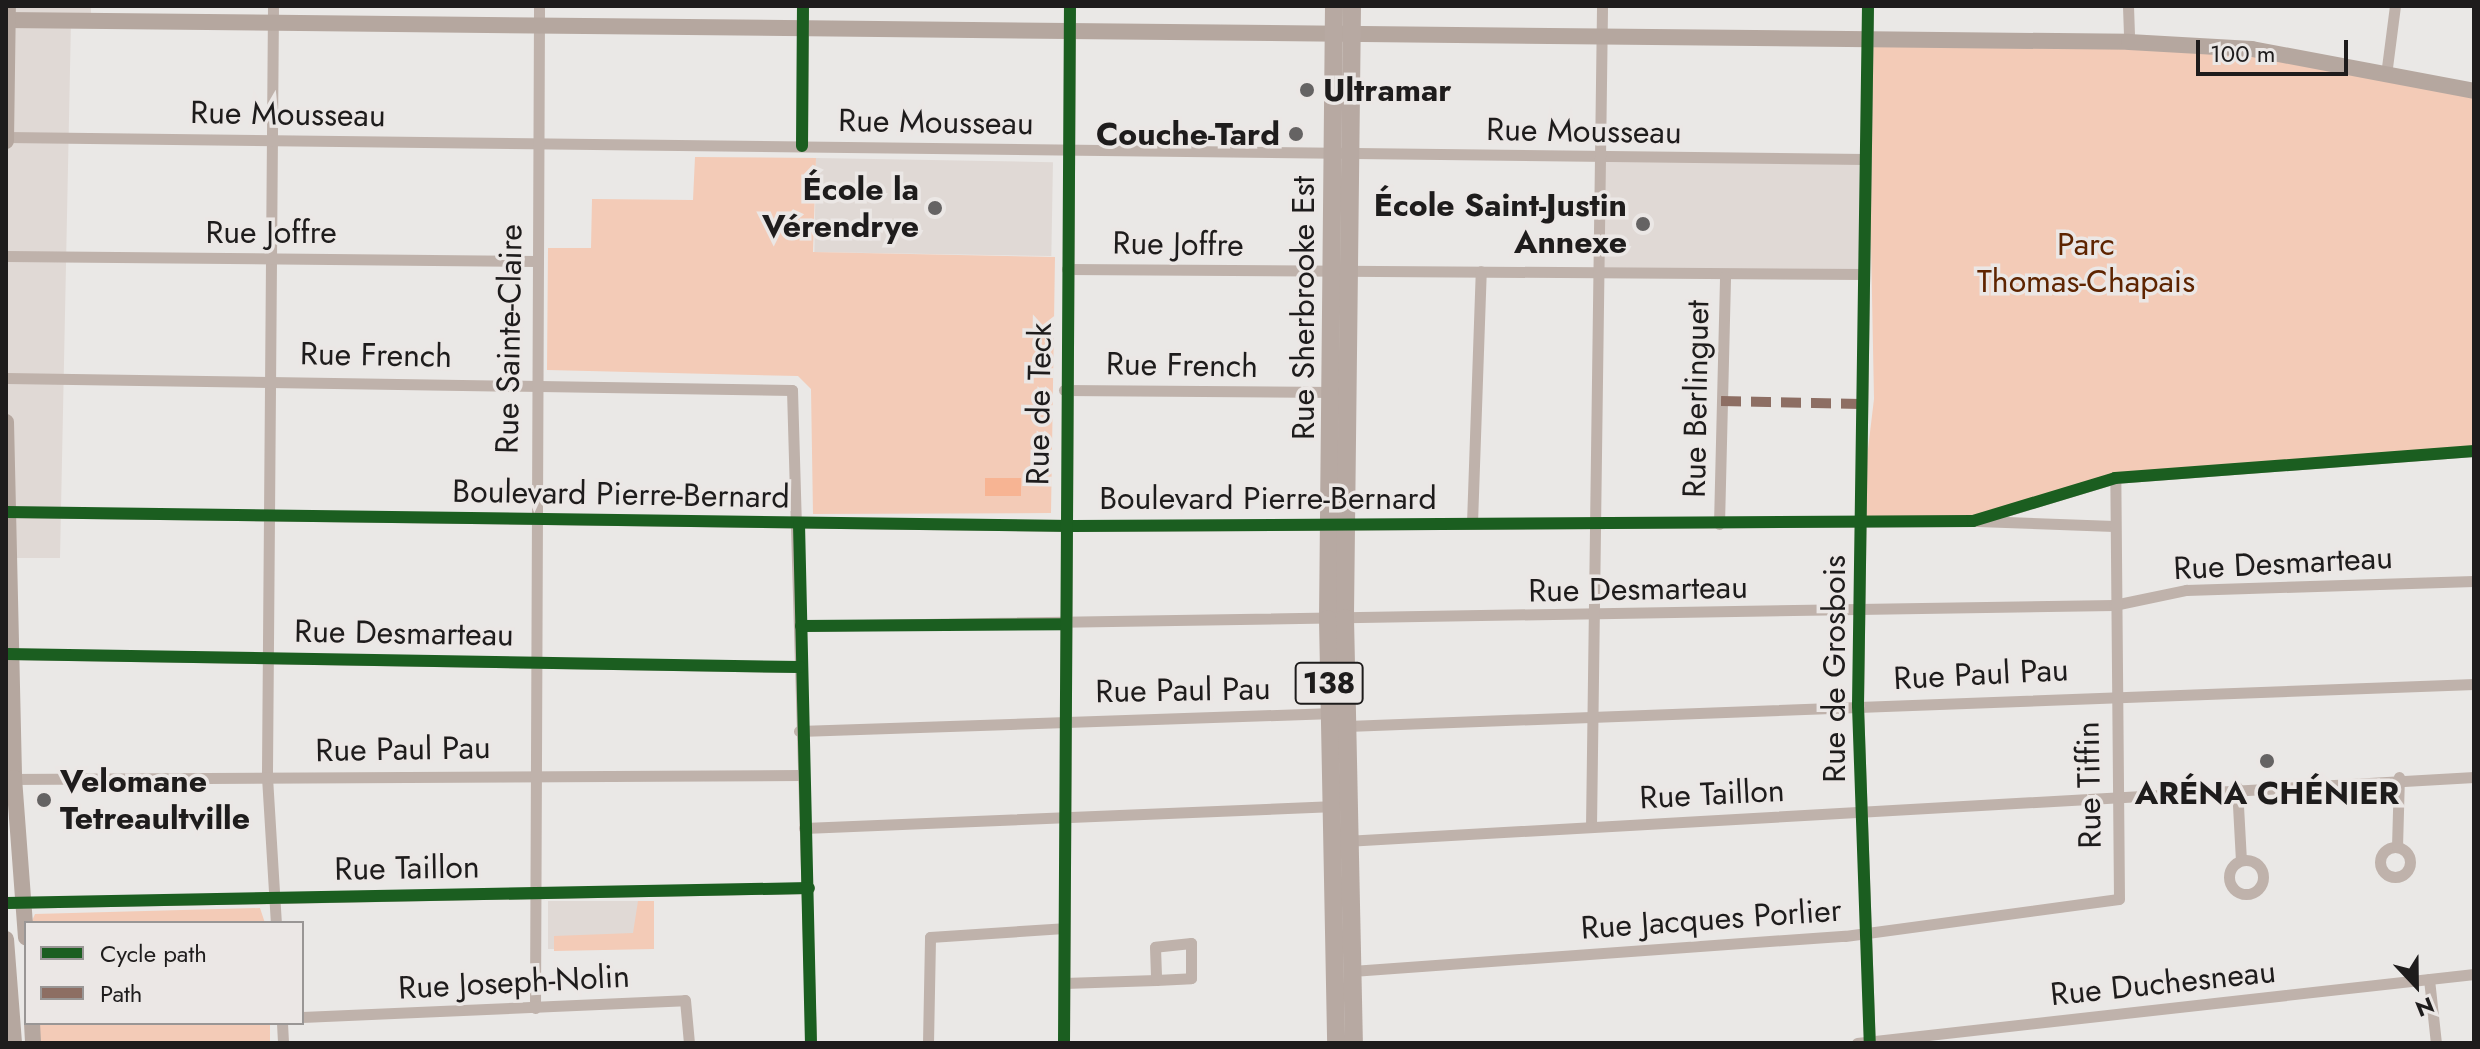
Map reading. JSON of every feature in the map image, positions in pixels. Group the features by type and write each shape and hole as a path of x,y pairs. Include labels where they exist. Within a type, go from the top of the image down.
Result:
{"main road":[{"name":"Rue Sherbrooke Est","path":"1334,6 1343,36"},
{"name":"Rue Sherbrooke Est","path":"1352,6 1343,36 1336,619 1341,717 1340,806 1354,1043"},
{"name":"Rue Sherbrooke Est","path":"1336,1043 1342,841"}],"street":[{"name":"Rue Sainte-Claire","path":"535,1008 532,662 539,6"},
{"path":"802,146 803,6"},
{"name":"Rue de Teck","path":"1064,1043 1064,390 1070,6"},
{"path":"1591,827 1602,6"},
{"name":"Rue de Grosbois","path":"1868,6 1858,706 1862,933 1870,1042"},
{"path":"2128,6 2129,42"},
{"path":"2386,75 2395,6"},
{"path":"273,13 267,777 276,921"},
{"path":"6,138 7,15 273,13 538,24 1343,36 2129,42 2252,49 2474,91"},
{"name":"Rue Mousseau","path":"6,138 1865,159"},
{"name":"Rue Joffre","path":"6,256 537,261"},
{"name":"Rue Joffre","path":"1067,269 1481,271 1725,276 1864,274"},
{"path":"1472,523 1481,271"},
{"name":"Rue Berlinguet","path":"1719,524 1725,276"},
{"name":"Rue French","path":"6,378 535,383 792,390 799,524"},
{"name":"Rue French","path":"1064,390 1340,392"},
{"path":"6,422 14,903 24,932"},
{"name":"Boulevard Pierre-Bernard","path":"1973,521 2115,478 2474,451"},
{"name":"Rue Tiffin","path":"2115,478 2113,795 2119,899"},
{"name":"Boulevard Pierre-Bernard","path":"8,512 269,513 799,524 1859,524 1973,521 2114,526"},
{"path":"799,524 799,731 809,888 811,1043"},
{"name":"Rue Desmarteau","path":"801,626 2114,605 2186,590 2474,581"},
{"name":"Rue Desmarteau","path":"9,654 800,667"},
{"name":"Rue Paul Pau","path":"799,731 1065,719 1592,715 2113,694 2474,684"},
{"name":"Rue Paul Pau","path":"10,778 533,773 801,775"},
{"path":"2397,847 2399,777"},
{"name":"Rue Taillon","path":"1342,841 2399,777 2474,777"},
{"path":"2237,787 2241,860"},
{"path":"804,828 1340,806"},
{"name":"Rue Taillon","path":"14,903 809,888"},
{"name":"Rue Jacques Porlier","path":"1352,971 1862,933 2119,899"},
{"path":"928,1043 930,937 1064,928"},
{"path":"6,939 11,1039 33,1034"},
{"path":"1064,983 1156,980 1191,978 1191,943 1155,947 1156,980"},
{"name":"Rue Duchesneau","path":"1857,1043 2474,974"},
{"path":"2429,979 2436,1043"},
{"name":"Rue Joseph-Nolin","path":"304,1017 685,1000 689,1043"},
{"path":"1992,1028 1994,1043"}],"shaded area":[{"path":"6,6 91,6 91,21 71,21 60,558 6,558"},
{"name":"École la Vérendrye","path":"816,158 1053,162 1051,256 814,252"},
{"path":"1600,158 1865,158 1865,273 1600,273"},
{"path":"985,478 1021,478 1021,496 985,496"},
{"path":"548,901 654,901 654,949 548,949"}],"green space":[{"name":"Parc Thomas-Chapais","path":"1867,38 2252,49 2474,89 2474,451 2115,478 1973,521 1859,524 1874,399"},
{"path":"695,157 816,158 813,252 1055,257 1051,513 813,514 811,389 798,376 547,370 548,248 591,248 592,199 693,200"},
{"path":"638,901 654,901 654,949 554,951 554,936 633,933"},
{"path":"260,908 264,921 32,921 35,914"},
{"path":"38,1025 270,1025 270,1043 38,1043"}],"marked path":[{"path":"1721,401 1861,404"}],"cycle path":[{"path":"802,146 803,6"},
{"path":"1064,1043 1070,6"},
{"path":"1868,6 1858,706 1870,1043"},
{"path":"6,512 1072,526 1973,521 2115,478 2474,451"},
{"path":"799,524 811,1043"},
{"path":"801,626 1065,624"},
{"path":"6,654 800,667"},
{"path":"6,903 809,888"}],"place":[{"name":"Ultramar","path":"1307,90"},
{"name":"Couche-Tard","path":"1296,134"},
{"name":"École la Vérendrye","path":"935,208"},
{"name":"École Saint-Justin Annexe","path":"1643,224"},
{"name":"ARÉNA CHÉNIER","path":"2267,761"},
{"name":"Velomane Tetreaultville","path":"44,800"}]}
